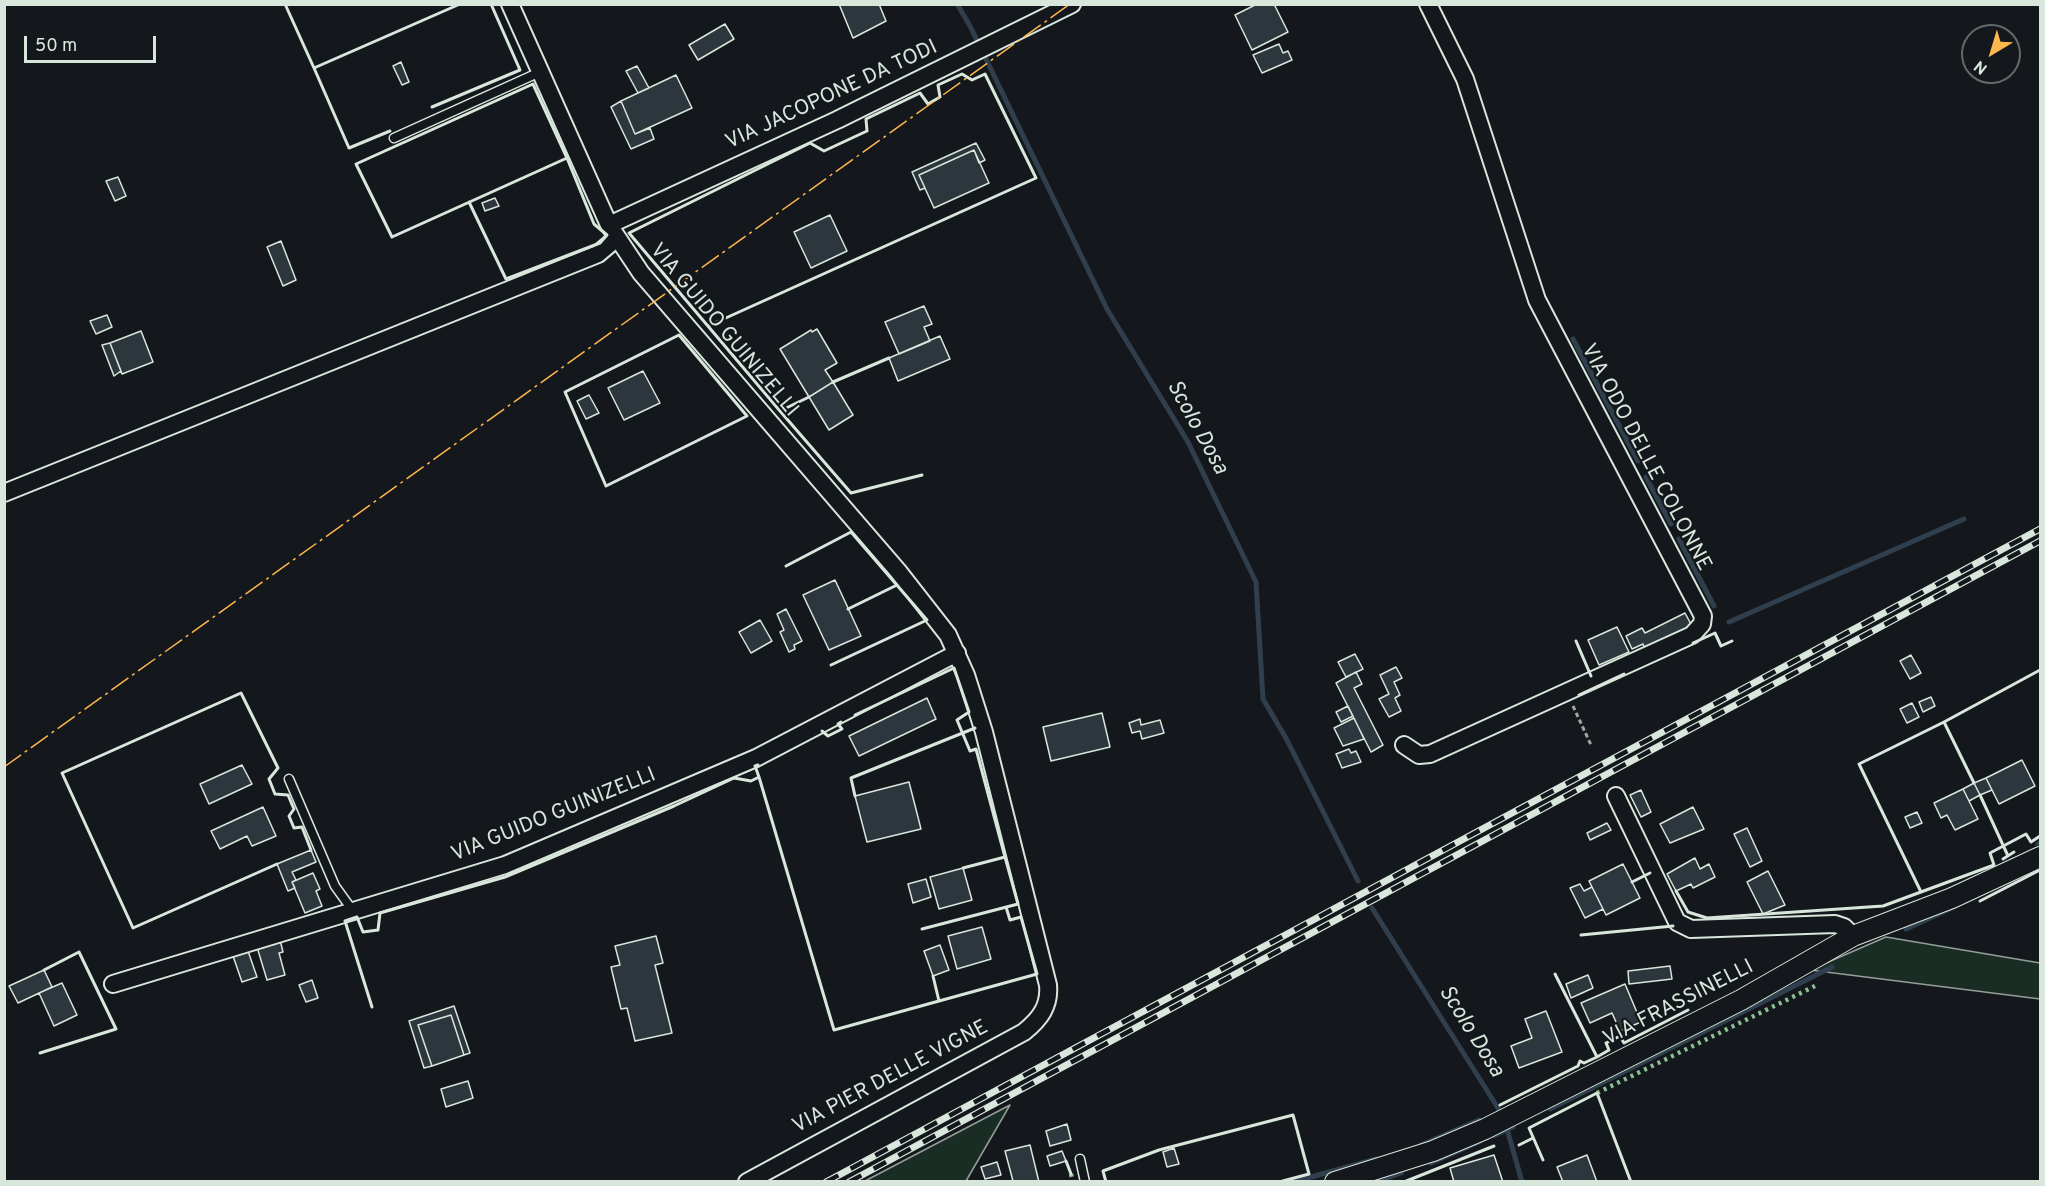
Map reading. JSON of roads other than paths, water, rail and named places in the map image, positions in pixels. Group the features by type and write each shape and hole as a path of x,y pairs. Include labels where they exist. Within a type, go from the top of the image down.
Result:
{"street":[{"name":"VIA GUIDO GUINIZELLI","path":"510,4 613,231 642,273 931,611 957,653 984,732 1048,985 1047,1003"},
{"name":"VIA JACOPONE DA TODI","path":"4,493 598,254 613,231 1072,4"},
{"name":"VIA ODO DELLE COLONNE","path":"1404,745 1419,755 1430,754 1692,635 1702,624 1703,616 1537,300 1465,79 1428,4"},
{"name":"VIA GUIDO GUINIZELLI","path":"113,984 505,865 756,758 957,653"},
{"path":"1616,796 1677,922 1690,929 1835,924 1844,927 1853,936"},
{"name":"VIA FRASSINELLI","path":"1335,1182 1433,1151 1507,1119 1741,1000 1853,936 1961,894 2040,857"},
{"name":"VIA PIER DELLE VIGNE","path":"747,1182 1024,1032 1035,1023 1047,1003"}],"lane":[{"path":"394,138 540,72"},
{"path":"289,779 335,886 353,911"},
{"path":"1080,1160 1085,1182"}],"waterway":[{"name":"Scolo Dosa","path":"957,4 970,26 1107,309 1188,442 1256,582 1263,699 1287,740 1358,881"},
{"path":"1573,339 1638,461"},
{"path":"1646,477 1671,524"},
{"path":"1729,622 1964,519"},
{"path":"1679,539 1714,606"},
{"path":"1906,929 1954,907"},
{"name":"Scolo Dosa","path":"1372,908 1498,1108 1507,1129 1522,1182"},
{"path":"1550,1109 1832,967"},
{"path":"1421,1145 1479,1120"},
{"path":"1493,1136 1513,1127"},
{"path":"1431,1163 1479,1142"},
{"path":"1293,1182 1376,1159"},
{"path":"1376,1182 1401,1173"}],"railway":[{"path":"826,1182 2040,529"},
{"path":"849,1182 2040,541"}]}
